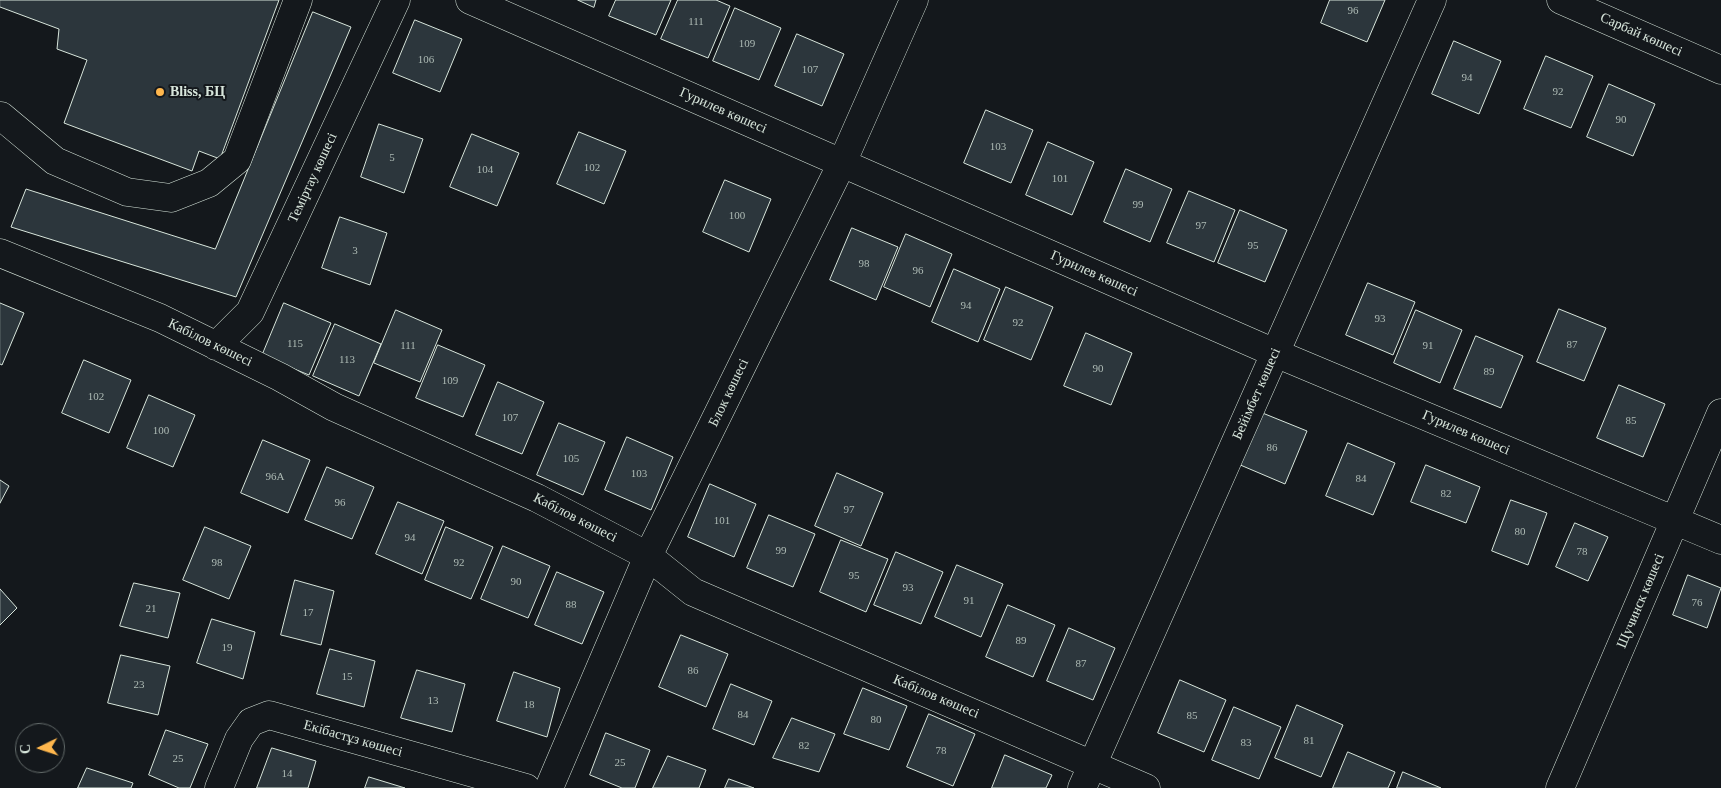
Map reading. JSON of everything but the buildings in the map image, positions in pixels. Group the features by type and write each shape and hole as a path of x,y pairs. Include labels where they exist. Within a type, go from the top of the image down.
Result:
{"street":[{"path":"2,116 55,161 127,192 171,198 209,183 237,160 298,0"},
{"name":"Теміртау көшесі","path":"216,346 250,312 396,0"},
{"name":"Гурилев көшесі","path":"470,0 1275,353 1721,540"},
{"name":"Блок көшесі","path":"549,788 648,556 842,163 914,0"},
{"name":"Бейімбет көшесі","path":"1087,776 1432,0"},
{"name":"Сарбай көшесі","path":"1561,0 1721,70"},
{"name":"Кабілов көшесі","path":"0,253 160,318 334,406 537,498 648,556 693,592 1087,776 1146,788"},
{"name":"Щучинск көшесі","path":"1560,788 1721,413"},
{"name":"Екібастұз көшесі","path":"218,788 239,739 250,722 269,715 526,788"}],"place":[{"name":"Bliss, БЦ","path":"160,92"}]}
